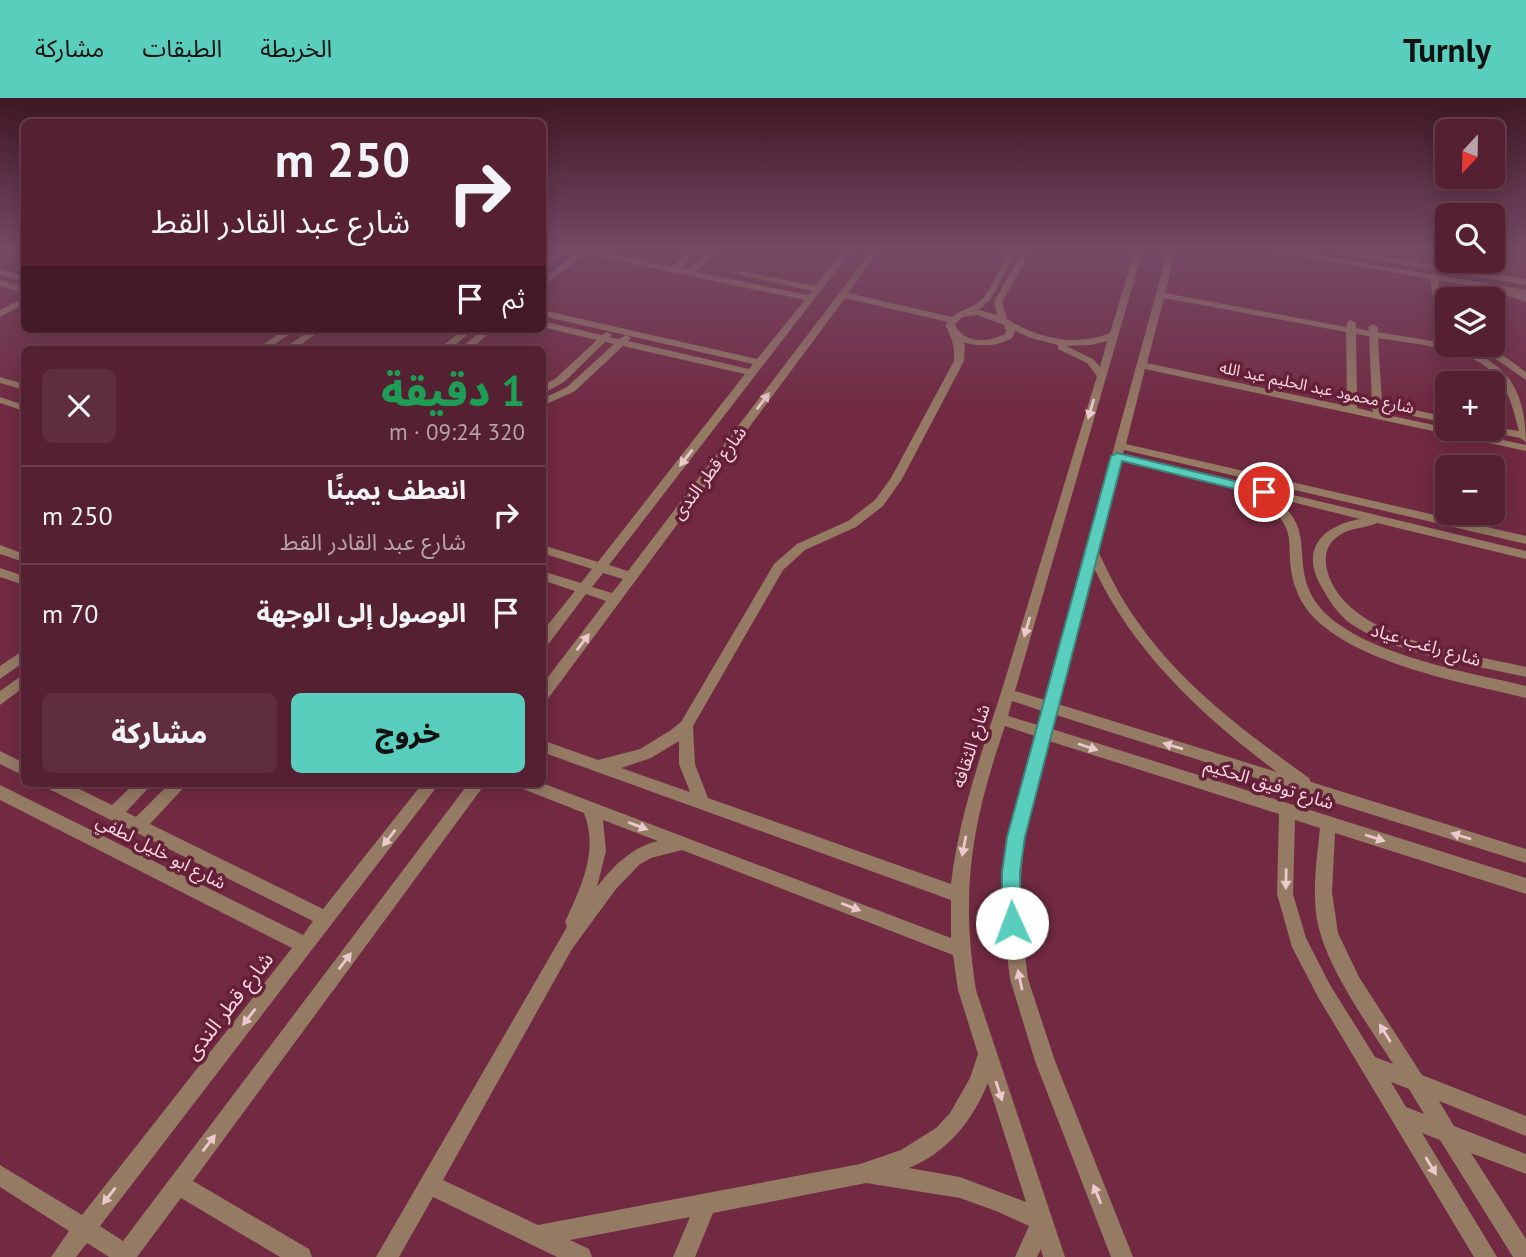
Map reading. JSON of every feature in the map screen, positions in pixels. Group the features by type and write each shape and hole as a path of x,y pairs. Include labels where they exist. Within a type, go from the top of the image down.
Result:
{"street":[{"path":"0,314 18,304"},
{"name":"شارع قطر الندى","path":"546,637 806,304"},
{"name":"شارع قطر الندى","path":"546,691 836,304"},
{"path":"883,304 952,320 980,304"},
{"path":"958,361 973,350 1010,334 1011,328 1005,321 999,304"},
{"name":"شارع الثقافه","path":"1054,1257 967,990 959,948 957,894 979,776 1000,719 1122,304"},
{"path":"1122,1257 1030,1020 1013,941 1011,872 1016,837 1158,304"},
{"path":"1235,304 1351,325 1447,347 1486,361 1500,371 1507,381 1526,437"},
{"path":"968,313 987,313 1029,335 1059,342 1090,342 1113,335"},
{"path":"546,314 760,363"},
{"path":"598,766 624,762 648,754 687,726 778,567 801,547 852,524 879,503 895,479 958,361 960,346 950,326 952,320"},
{"path":"546,325 752,373"},
{"path":"1351,325 1352,405"},
{"path":"546,389 560,380 613,329"},
{"path":"1373,330 1435,338"},
{"path":"1373,330 1378,411"},
{"path":"952,332 970,341 1030,340 1063,347 1090,361 1101,375"},
{"path":"266,346 286,333"},
{"path":"294,346 312,333"},
{"path":"448,346 464,333"},
{"path":"469,346 484,333"},
{"path":"546,401 571,389 630,333"},
{"path":"1497,357 1526,377"},
{"name":"شارع محمود عبد الحليم عبد الله","path":"1143,361 1352,405 1526,448"},
{"path":"0,380 21,386"},
{"path":"1,400 20,406"},
{"path":"0,413 20,406"},
{"name":"شارع محمود عبد الحليم عبد الله","path":"1378,411 1435,418"},
{"path":"1505,432 1526,437"},
{"path":"1118,451 1241,486 1526,555"},
{"path":"1118,451 1526,540"},
{"name":"شارع راغب عياد","path":"1241,486 1270,502 1291,521 1297,536 1301,584 1309,603 1326,623 1352,640 1382,653 1526,692"},
{"name":"شارع راغب عياد","path":"1379,520 1340,528 1328,538 1321,550 1319,565 1325,582 1353,619 1398,639 1526,672"},
{"path":"0,549 21,557"},
{"path":"1091,549 1106,585 1129,624 1162,664 1203,705 1313,790"},
{"path":"546,550 632,577"},
{"path":"0,572 21,580"},
{"path":"546,576 615,599"},
{"path":"0,674 21,656"},
{"path":"0,699 21,682"},
{"name":"شارع توفيق الحكيم","path":"1007,694 1526,856"},
{"name":"شارع توفيق الحكيم","path":"1000,719 1526,886"},
{"path":"687,726 687,764 702,803"},
{"path":"546,747 957,894"},
{"path":"0,757 21,768"},
{"name":"شارع ابو خليل لطفي","path":"60,787 326,919"},
{"path":"114,814 141,787"},
{"path":"138,826 176,787"},
{"name":"شارع قطر الندى","path":"62,1257 429,787"},
{"path":"0,1175 125,1256 475,787"},
{"path":"536,787 959,948"},
{"name":"شارع ابو خليل لطفي","path":"0,792 305,945"},
{"path":"566,943 597,860 598,824 590,807"},
{"path":"1287,811 1285,894 1290,917 1309,966 1486,1257"},
{"path":"1328,823 1325,901 1329,932 1353,982 1525,1257"},
{"path":"387,1257 566,943 610,883 634,859 649,851 682,843"},
{"path":"537,1236 860,1174 907,1160 944,1136 966,1110 981,1078 987,1054"},
{"path":"1369,1065 1526,1126"},
{"path":"1399,1114 1526,1164"},
{"path":"860,1174 927,1179 957,1186 988,1196 1042,1220 1026,1257"},
{"path":"178,1184 302,1257"},
{"path":"429,1184 581,1257"},
{"path":"684,1257 706,1203"}],"route":[{"path":"1012,923 1011,872 1016,837 1117,456 1264,492"}]}
